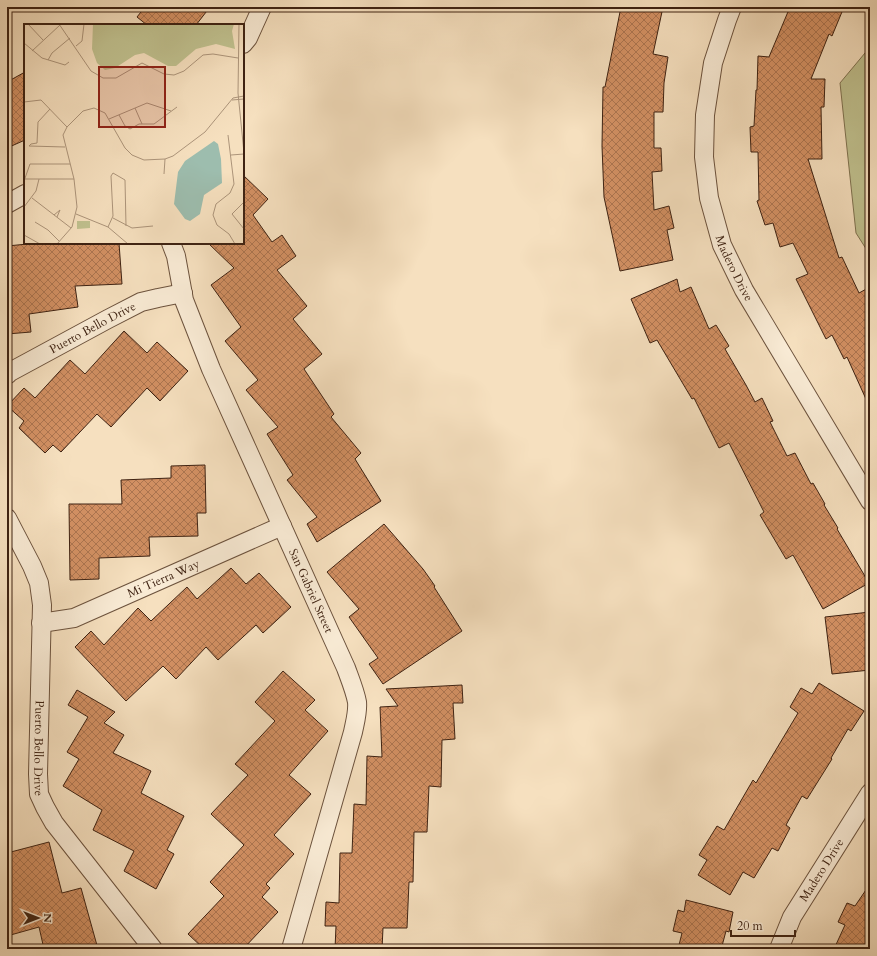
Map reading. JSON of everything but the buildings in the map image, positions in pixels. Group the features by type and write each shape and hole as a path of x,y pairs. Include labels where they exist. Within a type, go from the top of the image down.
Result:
{"street":[{"path":"244,43 248,38 262,7"},
{"name":"Madero Drive","path":"732,7 713,63 705,115 704,157 709,198 722,245 744,290 870,501"},
{"path":"7,204 24,195"},
{"name":"San Gabriel Street","path":"171,244 176,256 184,300 190,318 211,369 346,668 356,702 356,717 353,732 291,949"},
{"name":"Puerto Bello Drive","path":"7,375 141,302 183,293"},
{"name":"Puerto Bello Drive","path":"7,518 32,566 39,583 42,605 38,774 39,794 54,823 153,949"},
{"name":"Mi Tierra Way","path":"41,622 74,618 282,526"},
{"name":"Madero Drive","path":"779,949 792,916 870,793"}],"green space":[{"path":"870,47 870,255 856,233 840,83"}]}
